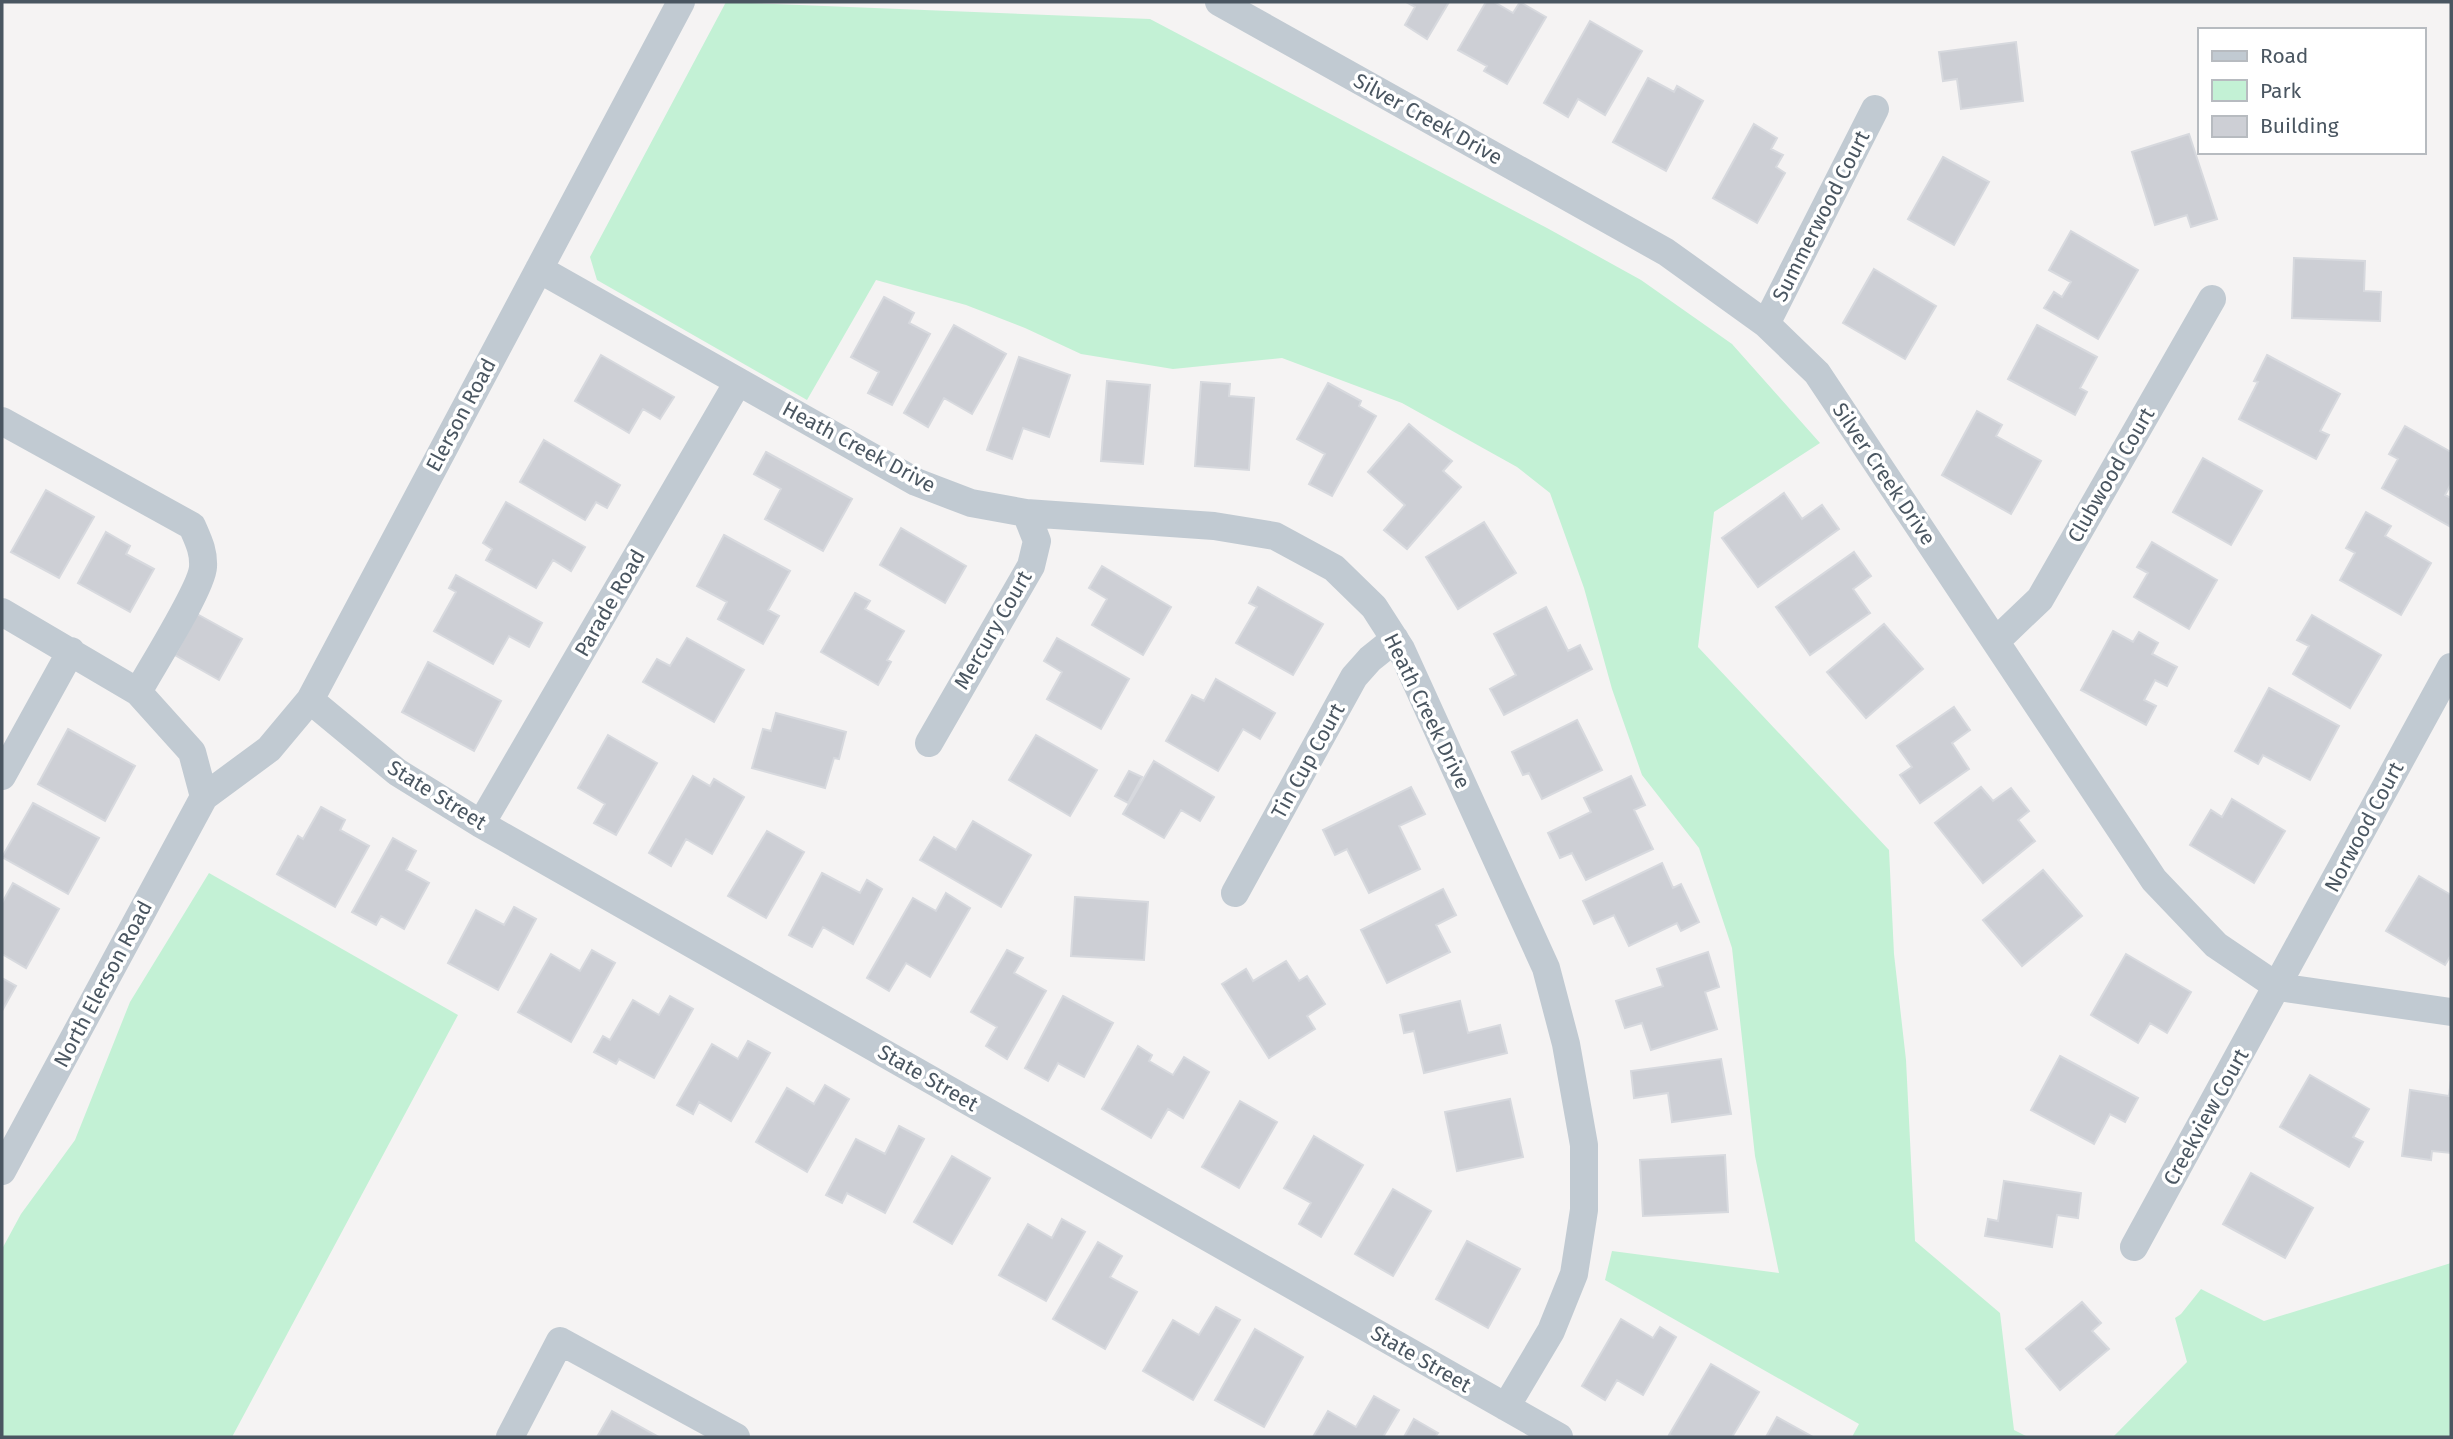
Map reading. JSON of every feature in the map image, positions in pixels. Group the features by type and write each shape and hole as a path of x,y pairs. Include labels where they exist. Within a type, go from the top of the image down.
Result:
{"street":[{"name":"Elerson Road","path":"204,797 269,749 310,700 681,2"},
{"name":"Silver Creek Drive","path":"1219,2 1666,252 1766,324 1817,373 2154,880 2216,945 2278,987 2451,1012"},
{"name":"Summerwood Court","path":"1766,324 1875,109"},
{"name":"Heath Creek Drive","path":"539,269 916,482 971,503 1026,513 1214,526 1275,536 1334,568 1374,607 1401,649 1546,968 1566,1044 1584,1145 1584,1210 1574,1274 1551,1331 1506,1407"},
{"name":"Clubwood Court","path":"1996,641 2040,599 2212,299"},
{"name":"Parade Road","path":"481,824 738,382"},
{"path":"2,421 192,526 202,548 203,570 195,590 138,692"},
{"name":"Mercury Court","path":"929,743 1031,566 1037,541 1026,513"},
{"path":"2,612 138,692 192,752 204,797"},
{"name":"Tin Cup Court","path":"1235,893 1354,677 1370,659 1395,639"},
{"path":"2,776 71,651"},
{"name":"Norwood Court","path":"2278,987 2451,667"},
{"name":"State Street","path":"310,700 397,772 481,824 1559,1437"},
{"name":"North Elerson Road","path":"2,1171 204,797"},
{"name":"Creekview Court","path":"2134,1247 2278,987"},
{"path":"510,1437 561,1341 736,1437"}],"green space":[{"path":"726,2 1150,19 1641,280 1732,344 1820,443 1714,512 1698,647 1889,850 1894,954 1906,1060 1915,1241 2000,1313 2014,1430 2028,1437 1852,1437 1859,1424 1605,1280 1612,1251 1779,1273 1755,1156 1732,948 1699,848 1642,775 1612,689 1584,588 1550,493 1517,467 1402,403 1282,358 1173,369 1081,354 966,305 876,280 807,400 597,280 590,257"},
{"path":"209,873 458,1015 232,1437 2,1437 2,1249 21,1214 75,1140 130,1002"},
{"path":"2451,1263 2451,1437 2113,1437 2187,1362 2175,1318 2201,1289 2264,1321"}],"building":[{"path":"1406,2 1449,2 1427,39 1405,25 1415,7"},
{"path":"1486,2 1494,2 1513,13 1520,2 1546,17 1507,84 1484,71 1487,66 1458,50"},
{"path":"1590,21 1642,51 1605,115 1578,99 1568,117 1544,103"},
{"path":"2016,42 2023,101 1961,109 1957,79 1943,81 1939,52"},
{"path":"1648,78 1674,92 1677,86 1703,101 1666,171 1613,142"},
{"path":"1754,124 1777,138 1771,149 1783,155 1776,167 1785,173 1757,223 1713,198"},
{"path":"2189,134 2217,219 2191,227 2187,215 2155,225 2132,152"},
{"path":"1943,157 1989,182 1954,245 1908,219"},
{"path":"2071,231 2138,270 2098,339 2044,308 2054,292 2062,297 2071,282 2049,270"},
{"path":"2294,258 2365,261 2364,291 2381,292 2380,321 2292,318"},
{"path":"1874,269 1936,306 1905,359 1843,323"},
{"path":"884,297 914,313 909,323 930,334 892,405 868,393 879,372 851,357"},
{"path":"954,325 1006,354 972,414 944,398 928,427 904,413"},
{"path":"2037,325 2097,357 2080,388 2087,392 2075,415 2008,379"},
{"path":"601,355 674,397 660,419 643,409 629,433 575,401"},
{"path":"2267,355 2340,394 2320,431 2329,435 2316,459 2239,419 2258,382 2254,381"},
{"path":"1019,357 1070,375 1049,437 1023,428 1012,459 987,450"},
{"path":"1107,381 1150,385 1143,464 1101,461"},
{"path":"1201,382 1230,384 1229,396 1254,398 1249,470 1195,466"},
{"path":"1328,383 1361,401 1359,406 1376,416 1332,496 1309,484 1325,454 1297,439"},
{"path":"1977,411 2002,425 1996,436 2041,461 2011,514 1942,475"},
{"path":"1409,424 1452,461 1443,471 1461,487 1407,549 1384,530 1405,505 1368,472"},
{"path":"2405,426 2451,452 2451,484 2445,495 2451,498 2451,527 2382,488 2398,459 2389,454"},
{"path":"544,440 620,485 607,508 596,502 585,520 520,482"},
{"path":"766,452 852,499 823,551 765,519 781,489 754,474"},
{"path":"2203,458 2262,491 2231,545 2173,512"},
{"path":"46,490 94,517 59,578 11,552"},
{"path":"1784,493 1802,519 1822,505 1839,529 1758,587 1722,538"},
{"path":"506,502 585,547 571,571 553,560 536,588 486,560 492,549 483,543"},
{"path":"2366,512 2391,526 2385,536 2431,563 2401,615 2340,580 2355,553 2346,548"},
{"path":"1484,522 1516,573 1458,609 1426,557"},
{"path":"901,528 966,566 945,603 880,565"},
{"path":"106,532 130,546 126,554 154,569 130,612 78,583"},
{"path":"724,535 790,571 768,610 779,616 763,644 718,619 727,602 697,586"},
{"path":"2152,542 2217,580 2189,629 2134,597 2148,573 2137,567"},
{"path":"1854,552 1871,576 1853,589 1870,613 1810,655 1776,607"},
{"path":"1102,566 1171,607 1143,655 1092,625 1107,599 1089,588"},
{"path":"456,575 542,623 529,647 509,636 493,664 434,631 456,592 449,588"},
{"path":"1258,587 1323,624 1293,675 1236,643 1257,607 1249,603"},
{"path":"855,593 870,601 865,609 904,631 887,660 891,662 878,685 821,652"},
{"path":"1546,607 1568,651 1580,645 1592,669 1504,715 1490,689 1516,675 1494,634"},
{"path":"197,614 242,639 219,680 175,655"},
{"path":"2312,615 2381,655 2350,708 2293,674 2309,646 2297,640"},
{"path":"1884,624 1923,669 1866,718 1827,672"},
{"path":"2113,631 2133,642 2139,632 2158,643 2152,654 2177,667 2167,686 2155,680 2144,700 2156,706 2146,725 2081,690"},
{"path":"687,638 744,670 714,722 643,682 657,659 670,666"},
{"path":"1057,638 1129,679 1101,729 1047,699 1062,672 1044,661"},
{"path":"428,662 501,701 474,751 402,712"},
{"path":"1216,679 1275,713 1260,739 1243,729 1218,771 1166,741 1192,695 1204,701"},
{"path":"2269,688 2339,726 2310,780 2263,755 2258,764 2235,751"},
{"path":"1954,707 1970,730 1952,743 1969,769 1920,803 1900,775 1912,767 1897,746"},
{"path":"776,713 846,732 839,759 834,758 825,788 752,768 763,729 771,731"},
{"path":"1577,720 1602,770 1542,799 1529,773 1523,775 1512,752"},
{"path":"68,729 135,766 105,821 38,784"},
{"path":"608,735 657,763 616,835 594,823 605,804 578,788"},
{"path":"1036,735 1097,770 1070,816 1009,780"},
{"path":"1154,761 1214,797 1200,821 1181,810 1164,838 1123,814"},
{"path":"1129,771 1142,777 1128,803 1115,796"},
{"path":"693,776 710,786 714,779 744,797 712,854 686,839 671,866 649,853"},
{"path":"1631,776 1645,805 1634,810 1653,849 1586,880 1572,853 1560,858 1548,833 1591,812 1584,798"},
{"path":"1411,787 1425,814 1399,826 1420,869 1369,893 1347,849 1335,855 1323,830"},
{"path":"1981,787 1993,801 2011,788 2029,811 2018,820 2035,841 1983,883 1935,823"},
{"path":"2232,799 2285,831 2254,883 2190,845 2211,810 2222,817"},
{"path":"33,803 99,838 68,894 2,857"},
{"path":"321,807 345,820 340,830 369,846 335,907 277,874 298,836 303,839"},
{"path":"973,821 1031,855 1001,907 920,860 934,837 956,850"},
{"path":"767,831 804,852 766,918 728,896"},
{"path":"393,838 416,851 406,870 429,883 404,929 381,916 376,925 352,912"},
{"path":"1662,863 1673,888 1681,884 1699,922 1681,931 1677,923 1629,946 1614,915 1594,924 1583,901"},
{"path":"2043,870 2082,916 2022,966 1983,920"},
{"path":"822,873 860,893 867,880 882,889 853,944 823,927 812,947 789,935"},
{"path":"2419,876 2451,895 2451,955 2445,965 2386,931"},
{"path":"13,883 59,909 26,968 2,954 2,903"},
{"path":"1443,889 1456,915 1436,925 1450,952 1387,983 1361,930"},
{"path":"946,893 970,908 930,977 906,963 889,991 867,978 913,898 936,911"},
{"path":"1075,897 1148,902 1144,960 1071,956"},
{"path":"514,907 536,919 498,990 448,963 476,910 504,925"},
{"path":"592,950 615,963 571,1042 518,1012 551,954 580,971"},
{"path":"1007,950 1023,958 1014,973 1046,991 1007,1059 986,1046 997,1027 971,1012"},
{"path":"1708,952 1719,987 1705,992 1717,1029 1651,1050 1642,1023 1625,1028 1616,1001 1663,986 1657,969"},
{"path":"2126,954 2191,992 2167,1033 2150,1023 2138,1043 2091,1015"},
{"path":"1286,961 1299,981 1307,976 1325,1004 1307,1016 1315,1029 1269,1058 1222,984 1246,969 1253,981"},
{"path":"2,978 16,986 2,1011"},
{"path":"670,996 693,1009 654,1078 619,1059 616,1064 594,1052 603,1036 610,1040 633,1000 659,1015"},
{"path":"1063,996 1113,1023 1084,1077 1058,1063 1048,1081 1025,1068"},
{"path":"1460,1001 1468,1033 1500,1025 1507,1053 1424,1073 1414,1031 1404,1033 1400,1015"},
{"path":"748,1041 770,1053 731,1121 699,1102 693,1114 677,1105 712,1044 738,1059"},
{"path":"1138,1046 1152,1055 1149,1061 1173,1075 1184,1057 1209,1072 1183,1118 1168,1109 1151,1138 1102,1109"},
{"path":"2060,1056 2138,1098 2125,1122 2110,1114 2094,1144 2031,1110"},
{"path":"1721,1059 1731,1114 1672,1122 1668,1093 1634,1098 1631,1071"},
{"path":"2310,1075 2369,1109 2353,1137 2363,1142 2349,1167 2280,1127"},
{"path":"2451,1080 2451,1153 2432,1151 2431,1160 2402,1156 2410,1090 2449,1096"},
{"path":"825,1085 849,1099 807,1172 756,1142 787,1088 814,1104"},
{"path":"1510,1099 1523,1157 1457,1171 1445,1112"},
{"path":"1240,1101 1277,1122 1239,1188 1202,1167"},
{"path":"899,1126 924,1139 885,1213 847,1193 842,1203 826,1195 856,1139 885,1154"},
{"path":"1314,1136 1363,1165 1321,1237 1299,1224 1311,1203 1284,1188"},
{"path":"1725,1155 1728,1212 1643,1216 1640,1160"},
{"path":"952,1156 990,1178 952,1244 914,1222"},
{"path":"2251,1173 2313,1208 2285,1258 2223,1224"},
{"path":"2004,1181 2081,1193 2078,1218 2057,1215 2052,1247 1985,1236 1988,1219 1998,1221"},
{"path":"1393,1189 1431,1211 1393,1276 1355,1254"},
{"path":"1062,1219 1085,1232 1046,1301 999,1275 1028,1224 1052,1238"},
{"path":"1467,1241 1520,1269 1488,1328 1436,1299"},
{"path":"1098,1242 1122,1256 1110,1277 1137,1292 1105,1349 1053,1319"},
{"path":"2082,1302 2101,1323 2092,1331 2109,1349 2060,1390 2026,1349"},
{"path":"1216,1307 1240,1320 1193,1400 1143,1371 1173,1320 1199,1335"},
{"path":"1621,1319 1653,1338 1660,1327 1676,1337 1643,1395 1617,1380 1605,1400 1582,1386"},
{"path":"1255,1329 1303,1357 1264,1427 1215,1400"},
{"path":"1711,1364 1759,1392 1732,1437 1669,1435"},
{"path":"1374,1396 1399,1410 1383,1437 1313,1437 1328,1411 1356,1427"},
{"path":"612,1411 659,1437 597,1437"},
{"path":"1777,1417 1813,1437 1766,1437"},
{"path":"1414,1419 1438,1433 1435,1437 1404,1437"}]}
